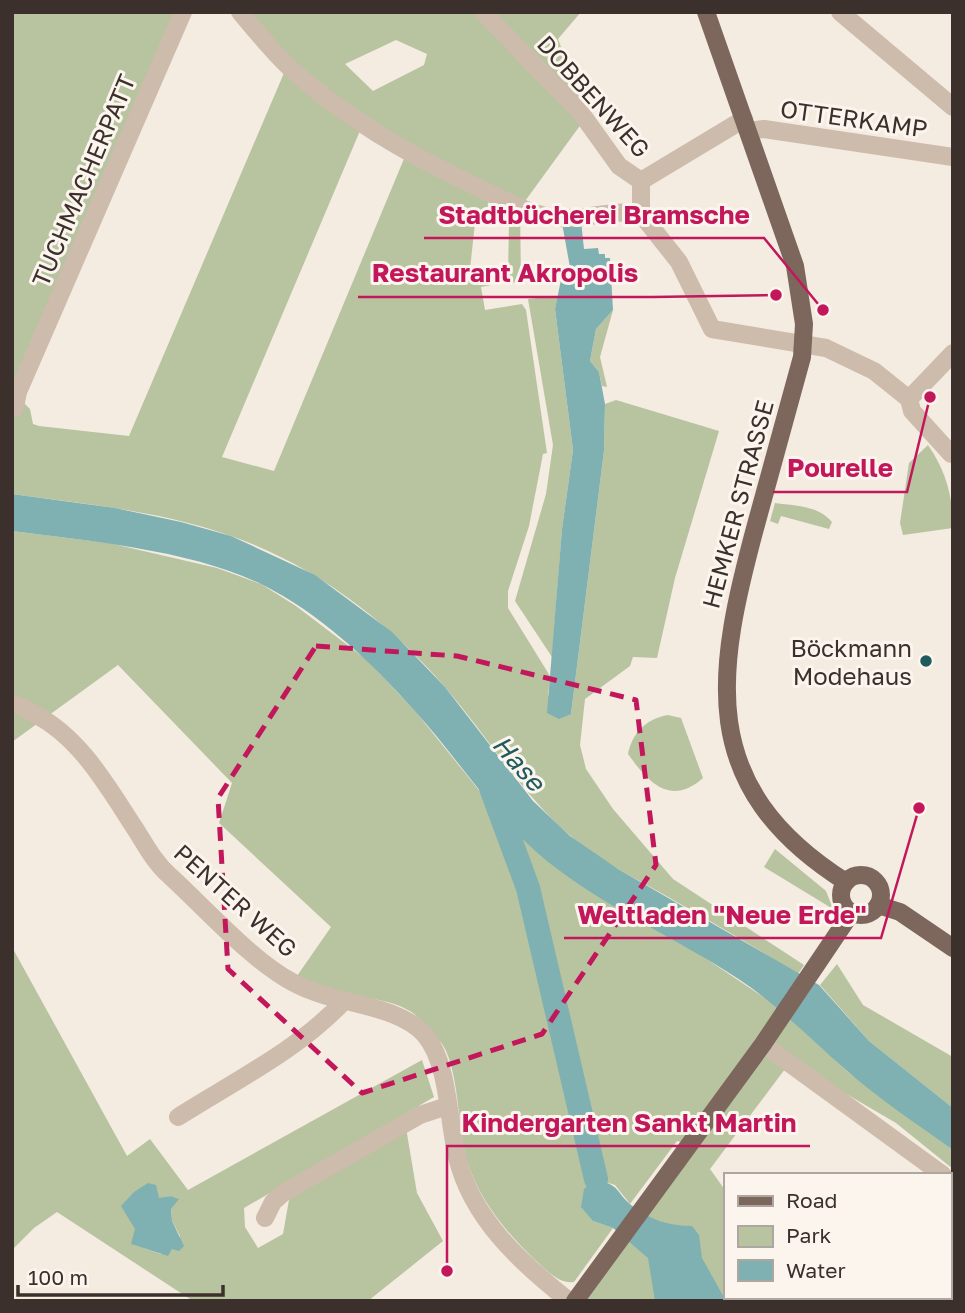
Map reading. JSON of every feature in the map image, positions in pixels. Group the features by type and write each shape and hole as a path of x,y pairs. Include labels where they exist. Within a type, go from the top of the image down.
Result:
{"main road":[{"name":"HEMKER STRASSE","path":"708,15 796,266 803,305 803,344 731,618 725,694 737,752 759,802 774,824 795,846 846,882"},
{"path":"857,875 870,877 879,886 878,905 869,913 852,912 841,898 846,882 857,875"},
{"path":"878,905 900,912 953,948"},
{"path":"575,1301 763,1044 819,965 852,912"}],"street":[{"name":"TUCHMACHERPATT","path":"15,407 18,392 183,12"},
{"path":"240,12 287,66 363,126 406,153 520,208 553,217 628,211 641,214"},
{"name":"DOBBENWEG","path":"483,12 581,113 619,166 641,181"},
{"path":"840,12 953,107"},
{"path":"744,118 641,181 641,214 679,262 712,329 826,348 874,371 909,399 912,411 952,459"},
{"name":"OTTERKAMP","path":"744,118 764,129 953,157"},
{"path":"909,399 953,353"},
{"name":"PENTER WEG","path":"12,704 47,720 71,740 118,803 160,868 273,970 294,984 414,1023 436,1052 458,1160 478,1206 507,1247 569,1301"},
{"path":"178,1117 298,1039 343,1002"},
{"path":"763,1044 940,1173"},
{"path":"265,1218 272,1202 283,1193 420,1115 447,1106"}],"highlighted area":[{"path":"316,646 457,656 636,700 656,865 542,1034 362,1093 228,969 218,798"}],"green space":[{"path":"12,12 183,12 22,401 30,409 33,424 39,426 129,436 287,66 240,12 581,12 558,39 587,116 520,208 521,282 497,284 496,275 508,273 509,225 496,224 500,211 504,208 488,201 487,224 475,223 469,278 491,275 491,285 481,287 485,310 522,304 526,310 547,453 543,454 529,526 508,591 508,608 550,676 548,695 571,714 604,451 605,404 616,400 719,431 675,578 657,658 633,657 630,666 585,699 580,745 586,769 613,809 673,879 804,965 798,974 612,866 578,842 534,799 423,663 374,618 320,579 261,548 204,527 123,509 12,494","holes":["396,40 427,54 424,65 373,91 345,64","362,126 406,154 274,471 222,457"]},
{"path":"558,296 555,309 573,450 562,529 552,657 515,601 546,494 553,445 528,299"},
{"path":"613,310 600,357 607,387 602,386 599,372 590,361 596,329"},
{"path":"928,445 947,485 953,528 903,535 900,523 909,463"},
{"path":"775,503 813,509 832,522 829,529 781,516 778,524 770,521"},
{"path":"12,531 109,543 217,568 261,584 296,606 367,660 415,711 507,825 775,1005 848,1072 953,1150 953,1169 896,1123 831,1085 788,1065 710,1169 724,1189 724,1299 830,1301 584,1301 690,1144 677,1141 630,1204 615,1185 596,1179 593,1221 613,1228 574,1282 558,1279 504,1227 473,1178 464,1150 455,1081 446,1051 439,1040 420,1019 406,1009 347,994 297,976 331,927 219,823 232,783 118,665 12,742"},
{"path":"668,715 681,718 703,778 691,786 670,791 652,782 628,754 641,728"},
{"path":"775,849 826,891 833,909 764,867"},
{"path":"12,947 127,1156 150,1139 188,1190 422,1060 434,1097 244,1208 245,1227 258,1248 283,1234 290,1194 406,1128 417,1193 443,1241 368,1301 193,1301 57,1212 34,1228 12,1250","holes":["171,1196 178,1199 171,1208 172,1221 180,1236 172,1249 161,1254 132,1244 137,1229 150,1208 163,1198"]},
{"path":"837,964 863,1005 953,1057 953,1108 869,1041 820,985"}],"water":[{"path":"581,221 584,249 598,248 599,254 610,258 613,310 596,329 590,361 599,372 605,404 604,451 571,714 559,719 547,713 562,529 573,450 555,309 562,275 571,273 562,223"},
{"path":"12,494 115,508 181,522 231,536 315,575 392,632 445,687 533,801 570,836 618,869 819,985 869,1041 953,1108 953,1150 859,1081 754,990 618,909 547,861 510,826 397,691 343,639 304,609 261,584 203,563 139,548 12,531"},
{"path":"596,1179 614,1187 631,1205 653,1218 675,1225 692,1226 699,1235 702,1258 726,1301 655,1301 648,1258 613,1228 593,1221 581,1207 584,1189"},
{"path":"148,1183 156,1185 159,1198 171,1196 179,1199 171,1209 172,1221 184,1246 179,1251 172,1249 168,1256 131,1244 135,1229 121,1206 134,1192"}],"waterway":[{"path":"491,788 528,888 596,1179"}],"place":[{"name":"Restaurant Akropolis","path":"776,295"},
{"name":"Stadtbücherei Bramsche","path":"823,310"},
{"name":"Pourelle","path":"930,397"},
{"name":"Böckmann Modehaus","path":"926,661"},
{"name":"Weltladen \"Neue Erde\"","path":"919,808"},
{"name":"Kindergarten Sankt Martin","path":"447,1271"}],"water label":[{"name":"Hase","path":"519,763"}]}
